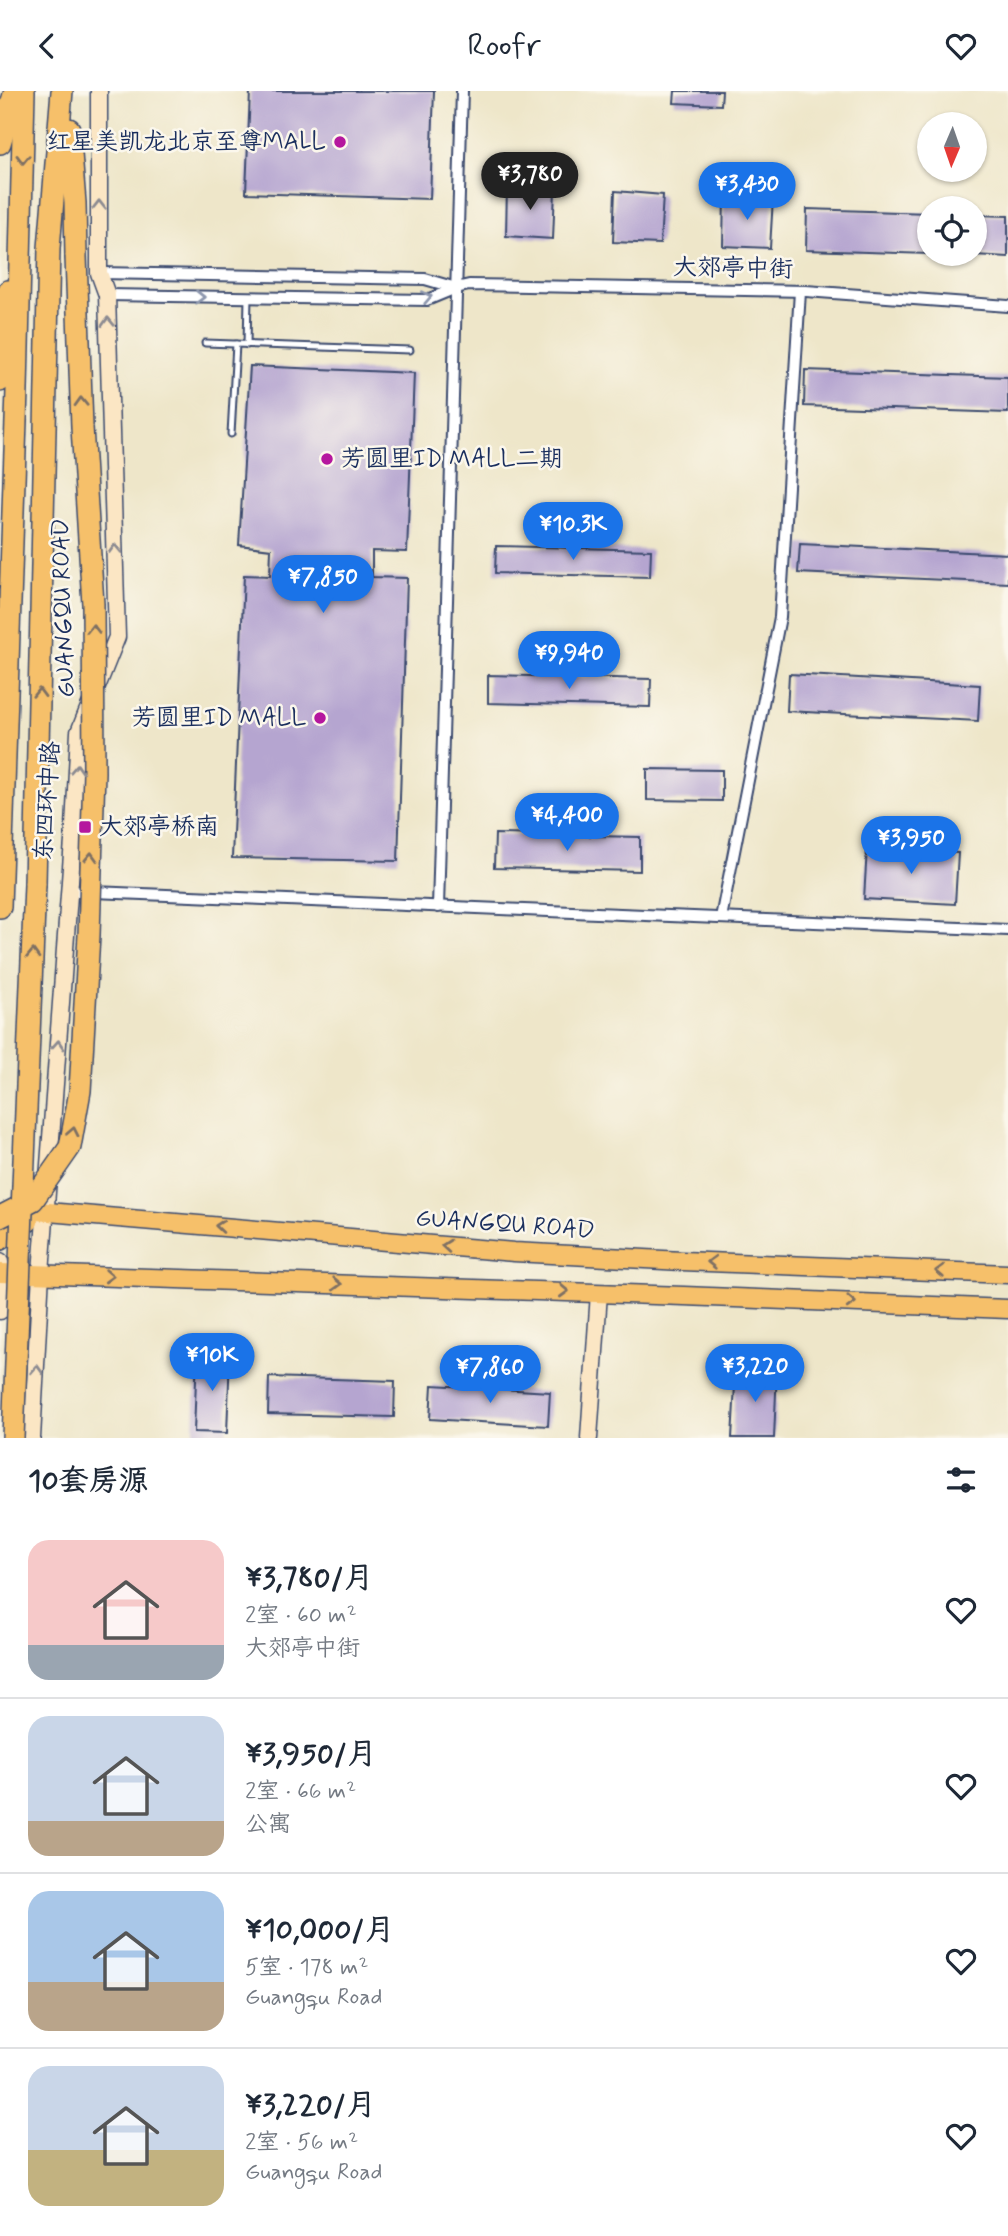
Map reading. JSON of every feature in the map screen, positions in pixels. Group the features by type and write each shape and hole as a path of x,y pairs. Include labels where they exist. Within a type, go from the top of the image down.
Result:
{"highway":[{"path":"0,143 15,91"},
{"path":"0,907 24,91"},
{"name":"GUANGQU ROAD","path":"0,1217 33,1200 70,1147 80,1091 89,935 94,772 93,604 82,427 75,204 64,91"},
{"name":"东四环中路","path":"13,1438 35,884 49,248 64,91"},
{"path":"0,381 3,328 22,199"}],"main road":[{"name":"东四环中路","path":"32,1438 79,732 117,638 107,295 99,273 99,91"},
{"name":"GUANGQU ROAD","path":"0,1209 514,1252 1008,1274"},
{"path":"0,1241 46,1211"},
{"path":"0,1311 0,1269 41,1273 1008,1309"},
{"path":"589,1438 598,1293"}],"street":[{"path":"438,907 462,91"},
{"name":"大郊亭中街","path":"99,273 425,279 456,288"},
{"name":"大郊亭中街","path":"107,295 427,300 469,285 800,291 1008,306"},
{"path":"721,918 780,617 800,291"},
{"path":"69,891 1008,930"}],"lane":[{"path":"247,345 248,297"},
{"path":"205,343 410,350"},
{"path":"231,434 236,345"}],"building":[{"name":"红星美凯龙北京至尊MALL","path":"250,91 434,91 430,199 246,193"},
{"path":"675,91 722,91 721,105 674,103"},
{"path":"507,186 555,189 553,239 506,236"},
{"path":"615,191 663,195 660,244 613,242"},
{"path":"724,195 773,198 770,248 723,246"},
{"path":"807,209 917,213 917,254 806,250"},
{"path":"987,215 1008,216 1008,257 987,256"},
{"name":"芳圆里ID MALL","path":"250,366 414,373 407,552 372,551 372,577 407,578 398,861 232,858 244,575 270,576 271,549 239,545"},
{"path":"805,370 1008,377 1008,413 804,406"},
{"path":"800,544 1008,554 1008,583 798,573"},
{"path":"496,546 651,550 650,577 495,573"},
{"path":"789,674 980,685 978,721 787,711"},
{"path":"488,675 651,679 650,707 488,703"},
{"path":"647,769 722,770 722,801 647,800"},
{"path":"495,834 640,837 640,871 494,868"},
{"path":"867,848 958,853 955,904 864,899"},
{"path":"197,1353 230,1354 227,1433 194,1432"},
{"path":"736,1368 777,1370 774,1438 732,1438"},
{"path":"269,1377 395,1381 394,1417 268,1414"},
{"path":"432,1385 550,1392 548,1426 430,1419"}],"place":[{"name":"红星美凯龙北京至尊MALL","path":"340,142"},
{"name":"芳圆里ID MALL二期","path":"327,459"},
{"name":"芳圆里ID MALL","path":"320,718"},
{"name":"大郊亭桥南","path":"85,827"}]}
